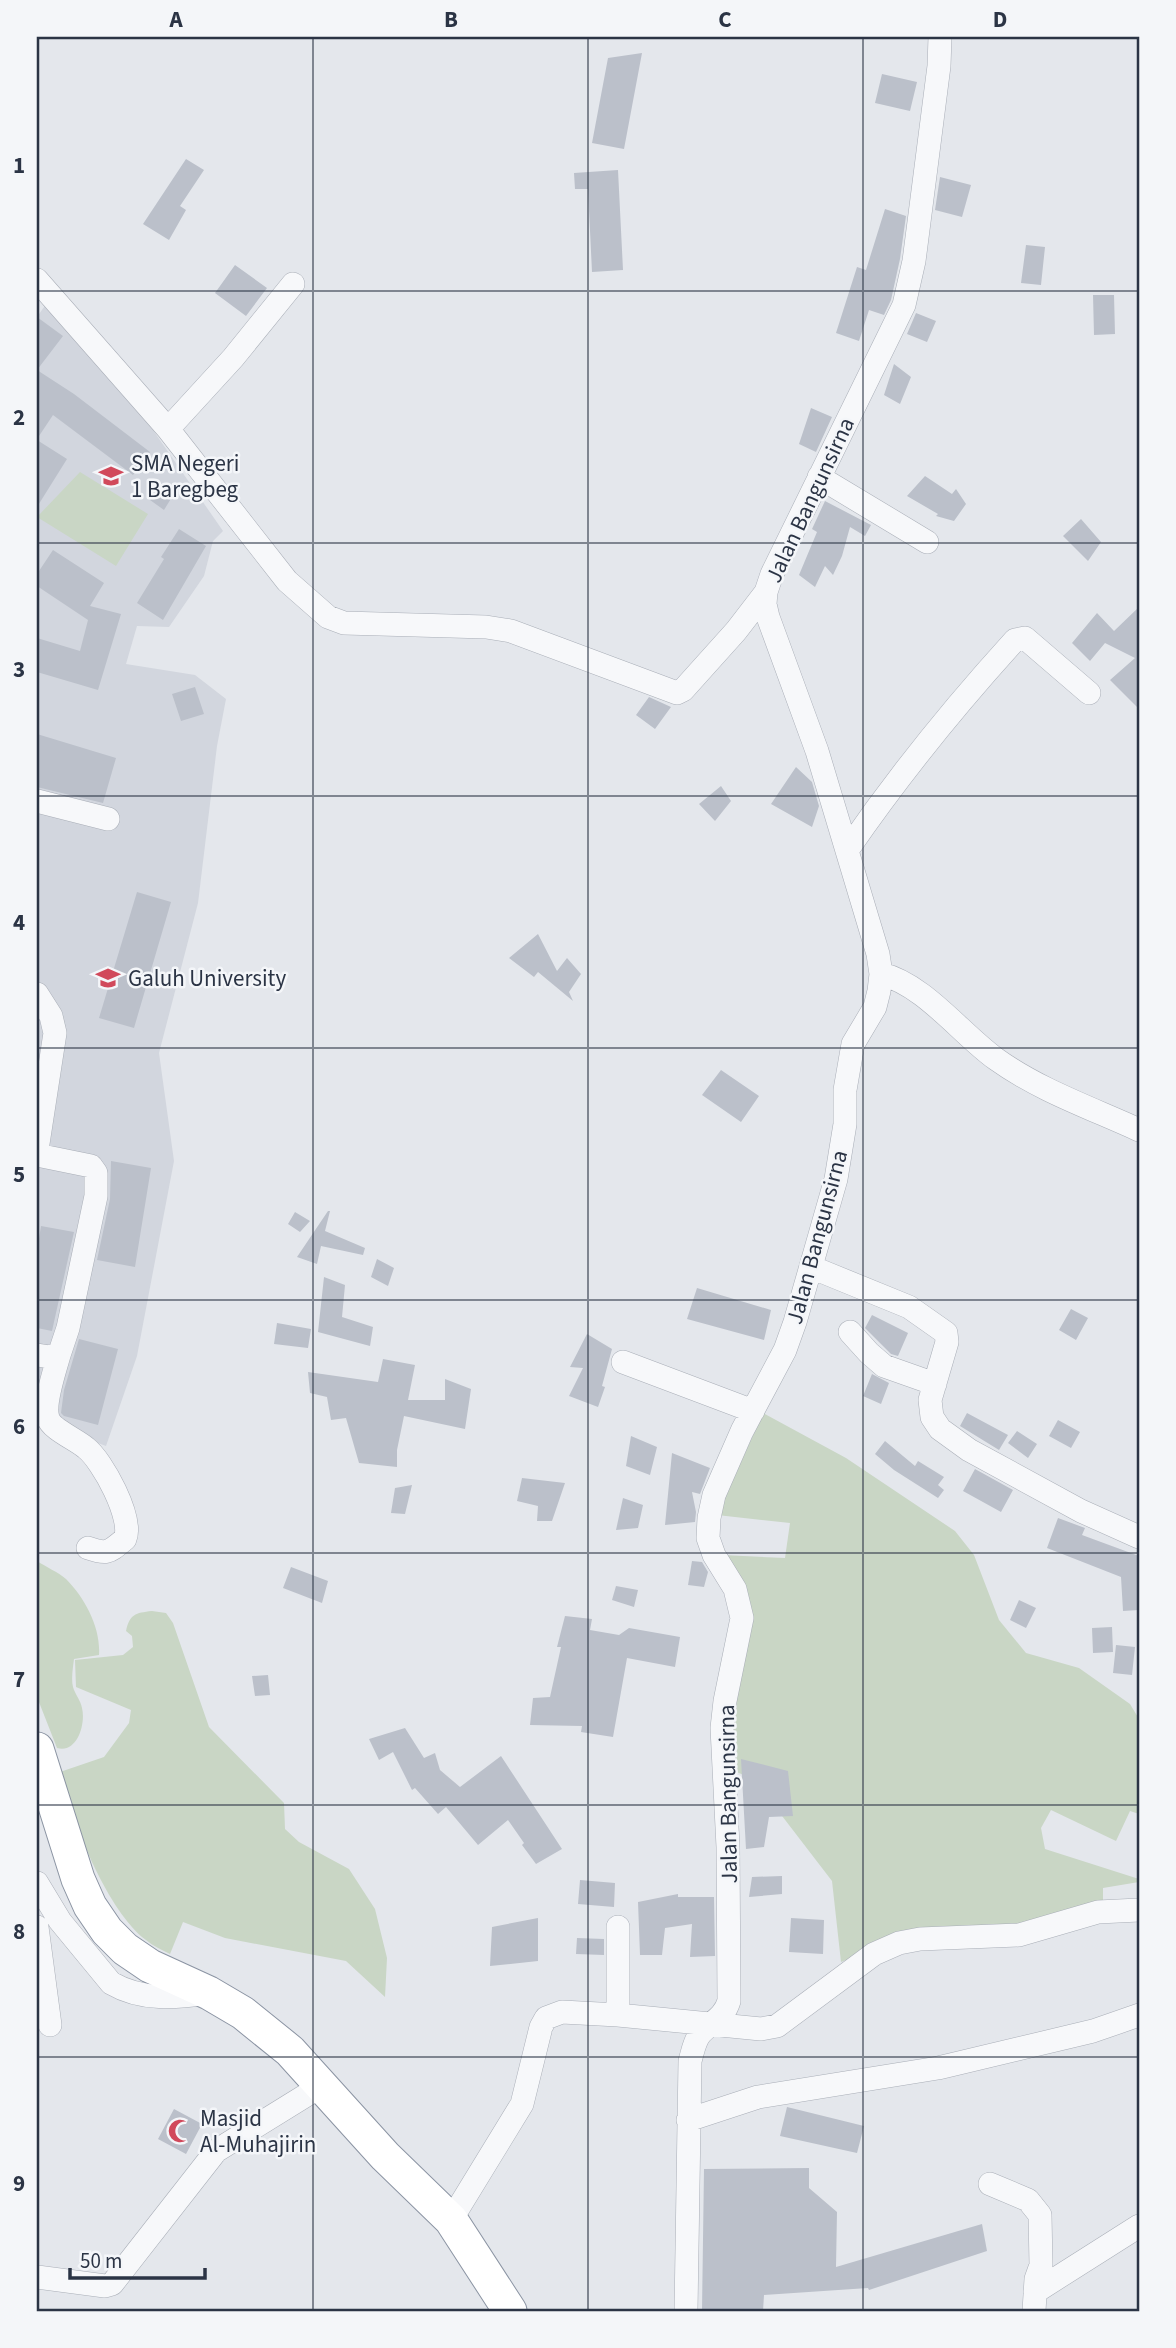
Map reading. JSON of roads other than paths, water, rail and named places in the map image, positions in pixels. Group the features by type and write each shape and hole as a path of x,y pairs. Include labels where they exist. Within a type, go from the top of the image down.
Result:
{"highway":[{"path":"37,1749 78,1879 90,1906 107,1931 125,1949 150,1966 209,1993 243,2013 290,2050 385,2155 451,2220 510,2311"}],"street":[{"name":"Jalan Bangunsirna","path":"687,2311 688,2120 692,2052 700,2034 726,2011 730,1989 728,1847 722,1728 742,1618 735,1589 708,1538 709,1518 714,1495 785,1350 836,1179 845,1124 845,1090 853,1044 875,1007 881,974 878,954 848,849 817,751 768,617 766,592 819,477 894,328 910,283 939,66 940,37"},
{"path":"37,280 167,429 292,586 335,621 486,627 511,631 677,693 683,690 736,631 766,592"},
{"path":"167,429 233,358 293,284"},
{"path":"819,477 927,542"},
{"path":"848,849 905,769 964,696 1015,640 1026,638 1089,694"},
{"path":"37,801 108,819"},
{"path":"881,974 898,979 950,1018 994,1058 1028,1080 1139,1130"},
{"path":"37,994 51,1016 55,1033 37,1153 92,1166 96,1172 96,1196 68,1328 48,1355 48,1418 54,1426 90,1451 114,1490 127,1525 125,1539 110,1551 102,1553 88,1548"},
{"path":"811,1266 909,1307 944,1330 947,1342 930,1405 932,1417 940,1429 969,1450 1082,1511 1139,1537"},
{"path":"850,1332 884,1366 935,1384"},
{"path":"623,1362 753,1411"},
{"path":"37,1883 60,1921 111,1983 122,1989 165,1999 209,1993"},
{"path":"451,2220 522,2104 541,2027 546,2018 562,2012 618,2015 748,2029 778,2026 874,1954 899,1943 920,1939 1019,1935 1098,1912 1139,1910"},
{"path":"37,1927 50,2025"},
{"path":"618,1927 618,2015"},
{"path":"688,2120 758,2097 938,2068 1093,2031 1139,2015"},
{"path":"37,2277 105,2286 112,2284 216,2151 321,2086"},
{"path":"990,2184 1028,2200 1040,2216 1041,2265 1034,2302"},
{"path":"1034,2302 1139,2226"}],"place":[{"name":"SMA Negeri 1 Baregbeg","path":"111,476"},
{"name":"Galuh University","path":"108,978"},
{"name":"Masjid Al-Muhajirin","path":"180,2131"}]}
